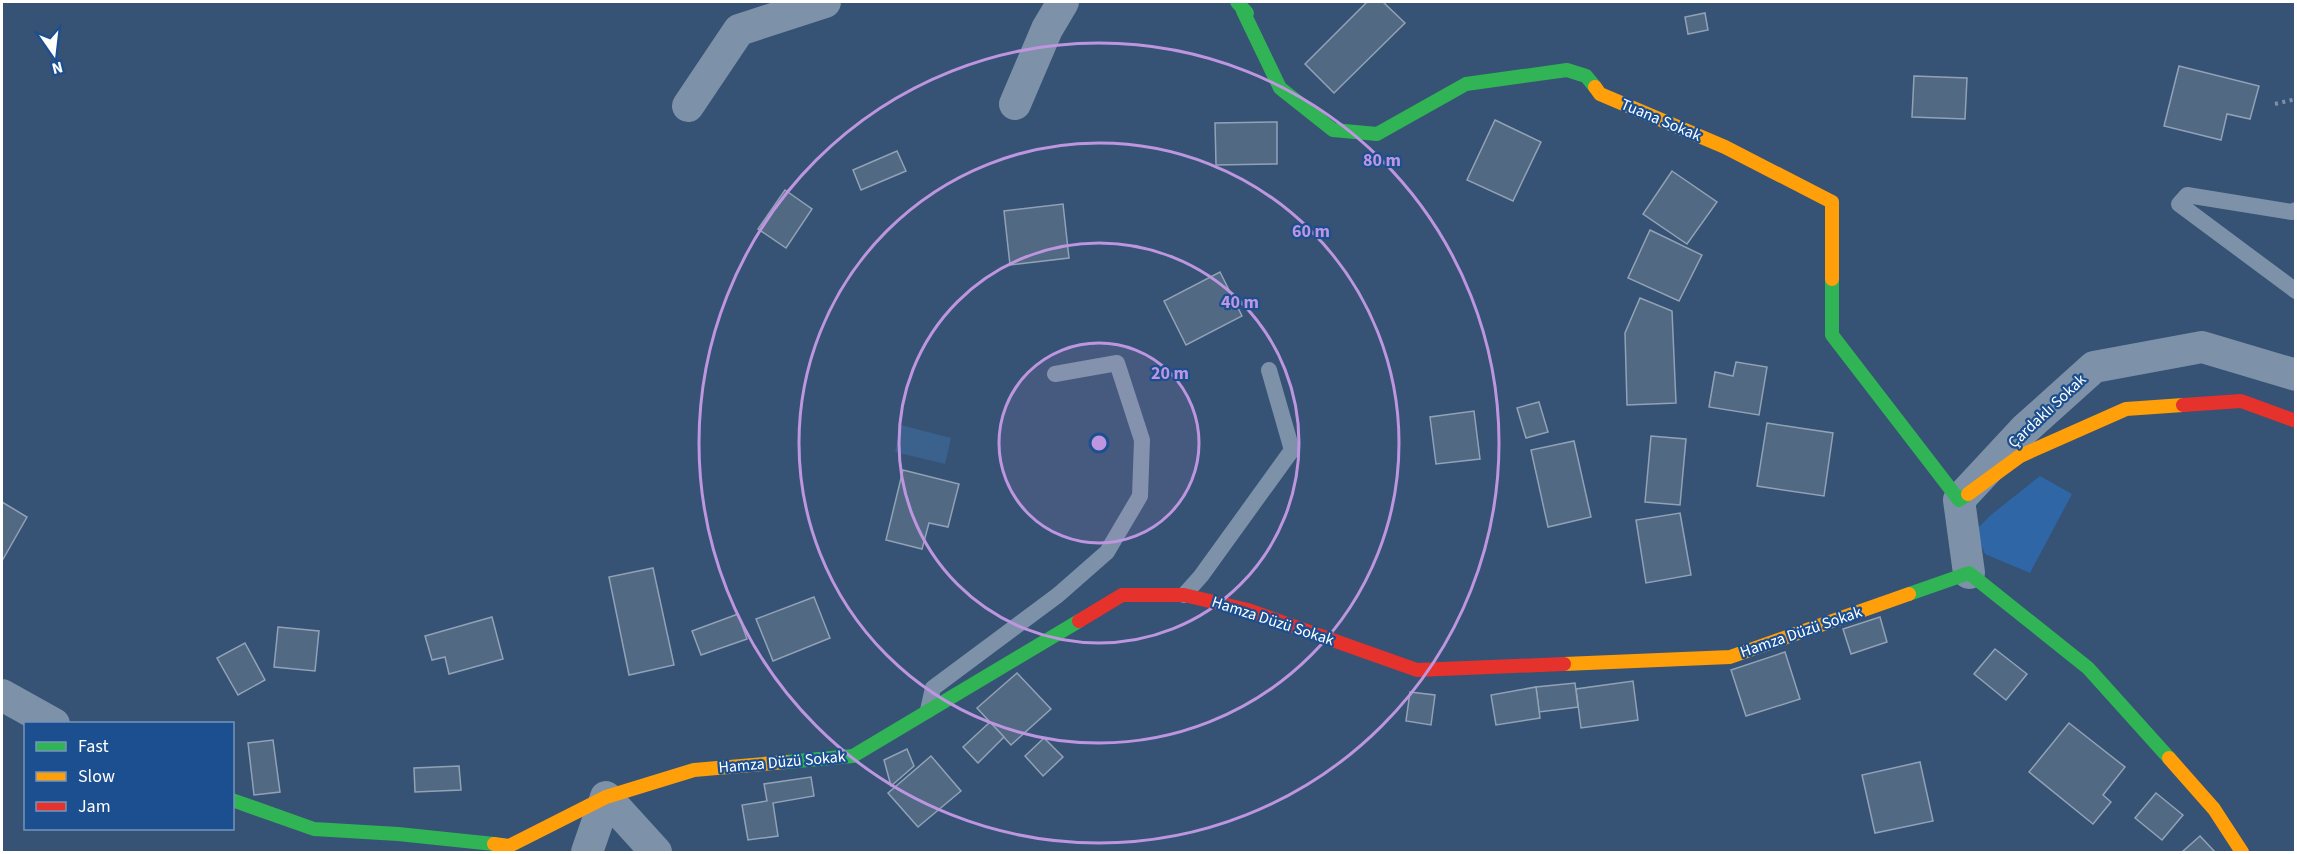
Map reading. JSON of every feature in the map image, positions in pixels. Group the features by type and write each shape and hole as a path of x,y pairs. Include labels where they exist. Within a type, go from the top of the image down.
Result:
{"street":[{"path":"688,106 739,30 825,2"},
{"path":"1015,104 1047,29 1063,2"},
{"name":"Tuana Sokak","path":"1237,2 1247,13 1243,11 1280,88 1333,130 1377,134 1466,84 1567,70 1586,76 1600,94 1725,147 1832,201 1832,335 1959,500"},
{"name":"Çardaklı Sokak","path":"1959,500 2025,429 2094,367 2202,347 2295,375"},
{"path":"2242,852 2214,809 2088,668 1969,573 1959,500 2020,456 2126,409 2241,401 2295,421"},
{"name":"Hamza Düzü Sokak","path":"234,801 314,829 398,834 509,846 606,797 694,770 854,756 1122,595 1184,595 1248,610 1418,670 1730,657 1969,573"},
{"path":"2,695 52,722"},
{"path":"587,852 606,797 656,852"}],"lane":[{"path":"2295,210 2292,212 2187,195 2179,204 2295,291"},
{"path":"928,711 933,688 1058,595 1107,552 1140,496 1142,440 1117,363 1055,374"},
{"path":"1184,595 1201,576 1292,450 1269,370"}],"path":[{"path":"2275,104 2295,99"}],"shaded area":[{"path":"901,425 951,438 945,464 895,452"},
{"path":"2040,476 2072,494 2030,573 1985,554 1975,531 1992,514"}],"building":[{"path":"1367,2 1383,2 1405,23 1334,93 1305,64"},
{"path":"1705,13 1708,30 1688,34 1685,17"},
{"path":"2179,66 2259,86 2250,119 2227,114 2221,140 2164,126"},
{"path":"1914,76 1967,78 1965,119 1912,117"},
{"path":"1495,120 1541,142 1513,201 1467,180"},
{"path":"1277,122 1277,164 1216,165 1215,123"},
{"path":"897,151 906,171 861,190 853,170"},
{"path":"1672,171 1717,202 1687,244 1643,214"},
{"path":"785,190 812,209 786,248 758,229"},
{"path":"1063,204 1069,258 1010,265 1004,211"},
{"path":"1650,230 1702,255 1679,301 1628,278"},
{"path":"1220,272 1242,316 1186,345 1164,301"},
{"path":"1640,298 1672,311 1676,403 1627,405 1625,333"},
{"path":"1736,362 1767,367 1759,415 1709,407 1715,372 1733,376"},
{"path":"1539,402 1548,432 1526,438 1517,408"},
{"path":"1474,411 1480,459 1436,464 1430,417"},
{"path":"1767,423 1833,433 1824,496 1757,486"},
{"path":"1651,436 1686,439 1680,505 1645,502"},
{"path":"1574,441 1591,517 1548,527 1531,450"},
{"path":"903,470 959,484 948,527 929,523 922,549 886,540"},
{"path":"2,502 27,517 2,561"},
{"path":"1680,513 1691,575 1646,583 1636,520"},
{"path":"653,568 674,665 629,675 609,577"},
{"path":"814,597 830,638 773,661 756,619"},
{"path":"738,614 747,639 701,655 692,631"},
{"path":"492,617 503,659 449,674 445,657 432,660 425,636"},
{"path":"1880,617 1887,642 1851,654 1843,629"},
{"path":"278,627 319,631 315,671 274,667"},
{"path":"245,643 265,680 238,695 217,658"},
{"path":"1995,649 2027,674 2006,700 1974,674"},
{"path":"1785,652 1800,699 1746,716 1731,670"},
{"path":"1017,673 1051,709 1011,745 977,708"},
{"path":"1633,681 1638,720 1581,728 1576,689"},
{"path":"1575,683 1578,707 1539,712 1536,687"},
{"path":"1536,687 1540,718 1496,725 1491,695"},
{"path":"1410,692 1435,695 1431,725 1406,721"},
{"path":"990,722 1004,737 978,763 963,747"},
{"path":"2069,723 2125,767 2103,795 2111,802 2093,824 2029,772"},
{"path":"1044,738 1063,757 1043,776 1025,756"},
{"path":"273,740 280,792 254,795 248,743"},
{"path":"907,749 914,766 891,786 884,760"},
{"path":"931,756 961,791 918,827 888,793"},
{"path":"1920,762 1933,821 1875,833 1862,775"},
{"path":"459,766 461,790 415,792 414,768"},
{"path":"811,777 814,796 773,803 778,836 748,840 742,805 767,801 764,784"},
{"path":"2156,793 2183,815 2162,840 2135,818"},
{"path":"2200,836 2215,852 2182,852"}],"traffic: fast":[{"path":"1237,2 1247,13 1243,11 1280,88 1333,130 1377,134 1466,84 1567,70 1586,76 1595,87"},
{"path":"1832,279 1832,335 1959,500 1968,494"},
{"path":"1909,594 1969,573 2088,668 2169,758"},
{"path":"786,762 853,756 1079,621"},
{"path":"234,801 314,829 398,834 494,844"}],"traffic: slow":[{"path":"1595,87 1600,94 1725,147 1832,202 1832,279"},
{"path":"1968,494 2020,456 2126,409 2183,405"},
{"path":"1564,664 1730,657 1909,594"},
{"path":"2169,758 2214,809 2242,852"},
{"path":"494,844 509,846 606,797 694,770 786,762"}],"traffic: jam":[{"path":"2183,405 2241,401 2296,421"},
{"path":"1079,621 1122,595 1184,595 1248,610 1417,670 1564,664"}]}
